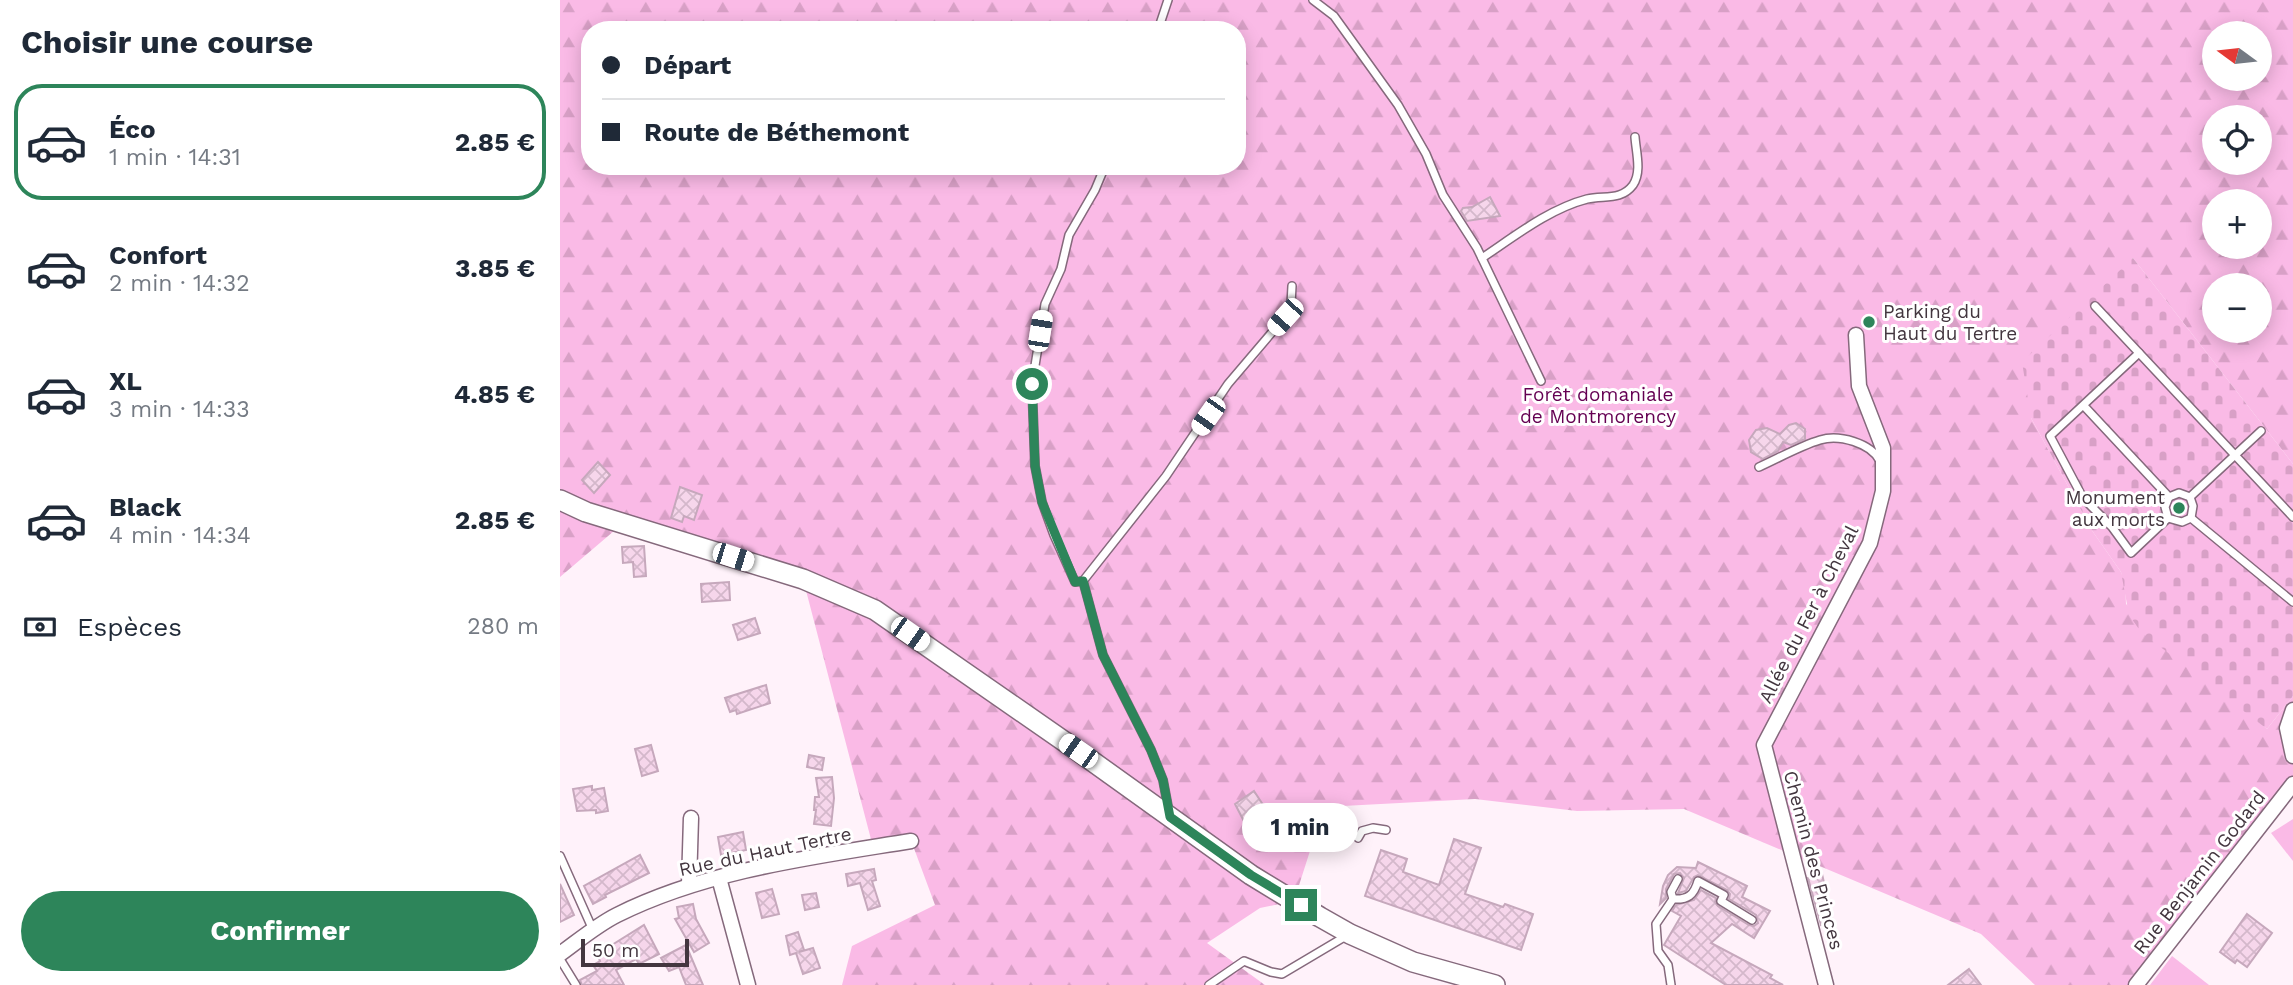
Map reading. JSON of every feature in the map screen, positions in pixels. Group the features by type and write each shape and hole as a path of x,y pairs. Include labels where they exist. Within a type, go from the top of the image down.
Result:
{"street":[{"name":"Allée du Fer à Cheval","path":"1764,745 1870,544 1883,491 1883,448 1859,386 1856,335"},
{"path":"560,500 586,512 803,579 875,610 1251,875 1350,934 1413,962 1495,985"},
{"path":"2293,710 2287,728 2293,756"},
{"name":"Chemin des Princes","path":"1764,745 1826,985"},
{"name":"Rue Benjamin Godard","path":"2136,985 2293,784"},
{"path":"689,884 691,818"},
{"name":"Rue du Haut Tertre","path":"560,956 615,916 689,884 804,859 911,841"},
{"path":"719,878 748,985"}],"lane":[{"path":"1161,21 1168,0"},
{"path":"1313,0 1334,16 1398,105 1426,154 1443,195 1482,258 1541,381"},
{"path":"1482,258 1557,210 1589,198 1623,195 1633,185 1638,173 1635,137"},
{"path":"1101,175 1069,234 1061,269 1045,304 1032,384 1035,466 1042,502 1075,582 1083,581 1166,476 1228,384 1285,317 1291,304 1292,286"},
{"path":"2095,306 2293,517"},
{"path":"2139,354 2050,436 2083,498 2112,527 2131,553 2168,518"},
{"path":"2084,405 2169,497"},
{"path":"2190,497 2261,431"},
{"path":"1759,467 1822,439 1835,439 1868,447 1876,454 1883,468"},
{"path":"2168,518 2165,507 2169,497 2179,493 2190,497"},
{"path":"2190,497 2193,506 2191,518"},
{"path":"2168,518 2182,522 2191,518"},
{"path":"2191,518 2293,602"},
{"path":"1083,581 1103,655 1151,750 1163,780 1170,817"},
{"path":"1358,838 1362,831 1367,829 1386,830"},
{"path":"560,856 593,931"},
{"path":"1673,899 1671,892 1678,879"},
{"path":"1671,985 1668,965 1658,951 1656,924 1673,899 1690,897 1698,881 1724,895 1721,901 1752,920"},
{"path":"1209,985 1244,961 1282,974 1350,934"},
{"path":"560,956 576,985"}],"green space":[{"name":"Forêt domaniale de Montmorency","path":"560,0 2293,0 2293,464 2133,258 2031,418 2093,532 2121,572 2126,604 2267,729 2293,696 2293,781 2136,985 2035,985 1981,934 1684,809 1577,811 1475,799 1324,807 1294,901 1260,908 1207,943 1265,985 842,985 852,946 935,905 912,843 873,847 803,579 621,525 560,577"},
{"path":"2133,258 2293,464 2293,696 2267,729 2141,632 2129,615 2121,572 2093,532 2031,418 2022,362"},
{"path":"2293,819 2293,861 2271,833"},
{"path":"2172,956 2209,985 2150,985"}],"building":[{"path":"1490,197 1500,216 1467,221 1461,211 1463,208 1472,207"},
{"path":"1796,423 1805,429 1805,439 1791,445 1783,442 1778,451 1763,459 1751,452 1749,440 1756,430 1767,428 1780,434 1789,425"},
{"path":"598,462 610,475 594,493 582,480"},
{"path":"680,487 702,495 694,520 684,516 682,522 671,518"},
{"path":"644,546 646,576 634,577 633,562 623,563 622,547"},
{"path":"729,582 730,600 702,602 701,584"},
{"path":"755,618 760,633 738,640 733,625"},
{"path":"766,685 770,703 737,714 736,710 730,712 725,698"},
{"path":"651,745 658,771 642,776 635,749"},
{"path":"809,755 824,758 822,770 807,767"},
{"path":"832,777 834,798 831,826 814,824 815,797 819,797 816,778"},
{"path":"592,786 592,790 604,788 608,811 577,811 573,789"},
{"path":"1254,791 1269,814 1247,827 1235,804"},
{"path":"743,832 746,850 721,855 718,837"},
{"path":"1454,839 1481,848 1465,894 1533,914 1521,950 1365,896 1381,850 1407,859 1403,872 1439,885"},
{"path":"640,855 649,873 593,904 584,886"},
{"path":"1698,862 1747,886 1742,897 1770,911 1754,938 1732,924 1711,943 1772,975 1770,978 1783,985 1726,985 1664,945 1681,916 1672,911 1676,905 1694,900 1701,890 1716,898 1718,906 1749,925 1758,923 1756,915 1729,899 1727,890 1698,875 1686,891 1678,893 1684,878 1680,873 1674,874 1666,889 1666,898 1660,904 1668,875 1677,867 1696,868"},
{"path":"874,869 876,880 872,881 880,906 868,910 860,883 848,886 846,874"},
{"path":"1822,874 1833,922 1821,925 1808,878"},
{"path":"560,884 574,915 560,922"},
{"path":"772,889 779,914 762,918 756,893"},
{"path":"816,893 819,907 805,910 802,895"},
{"path":"693,904 696,919 709,943 694,952 675,919 679,918 677,907"},
{"path":"2247,914 2272,933 2247,967 2237,960 2235,963 2220,952"},
{"path":"644,925 659,954 639,964 636,959 616,970 624,985 582,985 580,980 597,971 593,965 600,961 595,950 606,945 607,948"},
{"path":"798,932 804,950 799,952 813,948 820,968 803,974 796,953 790,955 786,936"},
{"path":"686,945 703,985 686,985 679,967 669,971 661,958"},
{"path":"1969,969 1981,985 1948,985"}],"place":[{"name":"Parking du Haut du Tertre","path":"1869,322"},
{"name":"Monument aux morts","path":"2179,508"}],"route":[{"path":"1032,384 1035,466 1042,502 1075,582 1083,581 1103,655 1151,750 1163,780 1170,817 1251,875 1301,905"}]}
